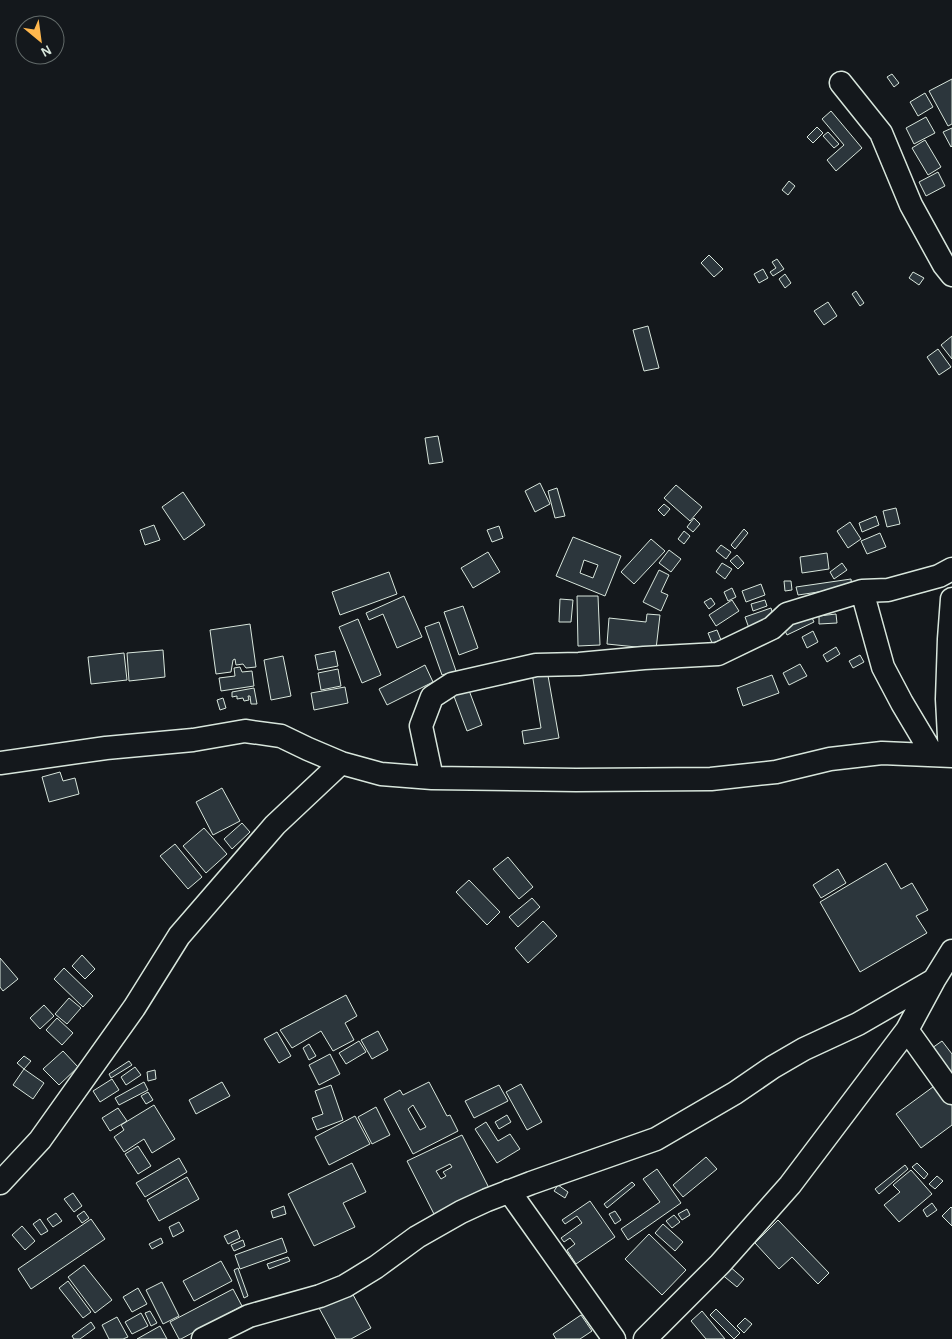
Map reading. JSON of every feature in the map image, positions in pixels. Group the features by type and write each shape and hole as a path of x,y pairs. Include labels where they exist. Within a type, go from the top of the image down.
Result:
{"street":[{"path":"841,83 881,133 910,205 944,265 952,275"},
{"path":"432,778 421,726 432,697 452,684 536,665 579,664 718,654 772,628 787,614 862,591 888,590 939,576 952,569"},
{"path":"862,591 883,667 902,703 945,756"},
{"path":"945,756 952,599"},
{"path":"0,763 106,748 193,740 245,731 281,736 341,763 381,774 432,778 711,779 776,772 830,759 882,753 945,756"},
{"path":"0,1183 40,1140 134,1008 179,936 275,825 341,763"},
{"path":"645,1339 720,1264 790,1185 907,1030 945,965"},
{"path":"203,1339 249,1316 320,1296 345,1286 376,1267 417,1237 461,1212 509,1191 656,1139 735,1094 773,1067 804,1049 858,1024 945,965"},
{"path":"907,1030 952,1093"},
{"path":"509,1191 614,1339"}],"building":[{"path":"892,74 899,83 894,87 887,77"},
{"path":"952,79 952,124 948,126 929,91"},
{"path":"925,93 933,107 918,116 910,102"},
{"path":"831,111 862,148 836,171 827,160 844,145 822,119"},
{"path":"926,117 935,133 914,144 906,128"},
{"path":"817,127 823,133 813,143 807,137"},
{"path":"952,128 952,146 951,147 943,132"},
{"path":"828,132 839,144 834,148 823,136"},
{"path":"925,140 941,167 928,175 912,148"},
{"path":"938,172 945,186 926,196 919,182"},
{"path":"789,181 795,186 788,195 782,190"},
{"path":"709,255 723,269 714,277 701,263"},
{"path":"777,259 784,269 773,276 770,272 776,268 772,262"},
{"path":"763,269 768,278 759,283 754,274"},
{"path":"913,272 924,278 919,285 909,278"},
{"path":"785,274 791,283 785,288 779,279"},
{"path":"856,291 864,303 860,306 852,294"},
{"path":"828,302 837,316 824,325 814,311"},
{"path":"648,326 659,368 644,371 633,330"},
{"path":"952,336 952,359 941,345"},
{"path":"938,349 951,367 939,375 927,357"},
{"path":"438,436 443,462 429,464 425,438"},
{"path":"540,483 550,504 535,512 525,491"},
{"path":"676,485 702,507 690,521 664,498"},
{"path":"557,488 565,516 555,518 548,491"},
{"path":"183,492 205,525 184,540 162,507"},
{"path":"664,504 670,509 664,516 658,510"},
{"path":"896,508 900,524 887,527 883,511"},
{"path":"876,516 879,525 862,532 859,523"},
{"path":"694,518 700,524 693,532 687,527"},
{"path":"850,522 861,539 848,548 837,531"},
{"path":"154,525 160,540 145,545 140,530"},
{"path":"499,526 503,538 492,542 487,530"},
{"path":"744,529 748,533 735,549 731,545"},
{"path":"684,531 690,536 684,544 678,539"},
{"path":"880,533 886,547 867,554 861,541"},
{"path":"573,537 621,556 605,596 556,576","holes":["584,560 598,565 593,578 580,573"]},
{"path":"651,539 665,551 634,584 621,572"},
{"path":"721,545 731,552 726,559 716,551"},
{"path":"669,550 681,559 671,572 659,563"},
{"path":"488,552 500,572 473,588 461,568"},
{"path":"827,553 829,569 802,573 800,557"},
{"path":"737,555 744,563 738,569 730,561"},
{"path":"722,563 732,569 725,579 716,572"},
{"path":"842,563 847,570 834,579 830,572"},
{"path":"659,570 669,575 661,592 668,595 661,611 643,602"},
{"path":"389,572 397,594 340,615 332,592"},
{"path":"851,579 852,587 798,595 796,587"},
{"path":"784,581 791,581 792,590 785,591"},
{"path":"761,584 765,595 746,602 742,591"},
{"path":"732,588 736,597 728,601 724,592"},
{"path":"404,596 422,637 397,648 383,614 369,620 366,613"},
{"path":"577,596 598,596 600,645 578,646"},
{"path":"711,598 715,604 709,609 704,602"},
{"path":"560,599 573,600 571,622 559,622"},
{"path":"732,600 739,611 716,626 709,615"},
{"path":"765,600 767,606 753,611 751,604"},
{"path":"463,606 478,648 459,655 444,612"},
{"path":"771,608 775,622 750,631 745,617"},
{"path":"808,609 814,622 787,635 781,622"},
{"path":"647,614 660,615 656,649 607,644 609,618 646,622"},
{"path":"836,614 837,623 819,624 819,616"},
{"path":"358,619 381,675 362,683 339,627"},
{"path":"439,622 456,671 442,675 425,627"},
{"path":"250,624 256,667 246,668 243,664 236,665 235,659 233,660 231,672 216,674 210,630"},
{"path":"717,630 721,640 712,643 708,633"},
{"path":"813,631 818,642 807,648 802,637"},
{"path":"836,647 840,654 827,662 823,655"},
{"path":"163,650 165,677 129,681 127,653"},
{"path":"335,651 338,666 318,670 315,655"},
{"path":"124,653 127,680 91,684 88,657"},
{"path":"860,655 864,662 853,668 849,661"},
{"path":"283,656 291,696 271,700 264,660"},
{"path":"800,664 807,676 789,685 783,673"},
{"path":"425,665 433,682 387,705 379,689"},
{"path":"240,667 242,672 252,671 254,686 221,691 219,678 235,676 234,668"},
{"path":"338,669 341,686 321,690 318,673"},
{"path":"547,670 559,738 524,744 522,731 541,728 532,673"},
{"path":"772,675 779,693 743,706 737,688"},
{"path":"467,685 482,725 467,731 452,691"},
{"path":"345,687 348,703 314,710 311,693"},
{"path":"254,688 257,704 251,704 250,696 248,696 249,700 244,701 243,698 237,699 237,696 232,697 232,692"},
{"path":"223,698 226,708 220,710 217,700"},
{"path":"60,772 63,781 75,778 79,794 49,802 42,777"},
{"path":"222,788 240,821 213,835 196,802"},
{"path":"242,823 250,832 232,849 224,839"},
{"path":"204,828 227,854 206,873 183,846"},
{"path":"175,844 202,877 188,889 160,856"},
{"path":"508,857 533,887 519,899 493,869"},
{"path":"886,863 901,889 912,883 928,910 916,916 927,933 860,972 820,902"},
{"path":"838,869 846,883 821,898 813,885"},
{"path":"469,880 500,912 487,925 456,892"},
{"path":"532,898 540,907 518,927 509,917"},
{"path":"543,921 557,936 528,963 515,948"},
{"path":"82,955 95,969 85,979 72,966"},
{"path":"0,958 18,979 3,991 0,987"},
{"path":"64,968 93,996 83,1007 54,979"},
{"path":"346,995 357,1016 345,1023 354,1040 333,1051 321,1031 292,1048 280,1030"},
{"path":"69,998 81,1008 67,1024 55,1014"},
{"path":"44,1005 54,1016 40,1029 30,1018"},
{"path":"57,1018 73,1033 62,1045 46,1030"},
{"path":"378,1031 388,1050 372,1059 361,1040"},
{"path":"277,1032 291,1056 279,1063 264,1039"},
{"path":"359,1041 366,1052 346,1064 339,1053"},
{"path":"942,1041 952,1054 952,1089 925,1053"},
{"path":"309,1044 316,1056 309,1060 303,1048"},
{"path":"63,1051 78,1067 59,1085 43,1069"},
{"path":"330,1054 340,1074 319,1085 309,1065"},
{"path":"24,1056 31,1061 24,1069 17,1063"},
{"path":"129,1061 132,1065 111,1078 109,1074"},
{"path":"135,1067 141,1075 126,1085 121,1077"},
{"path":"24,1069 44,1083 33,1099 13,1085"},
{"path":"155,1070 156,1079 148,1081 147,1072"},
{"path":"112,1079 119,1090 100,1102 93,1091"},
{"path":"144,1082 148,1090 119,1105 115,1098"},
{"path":"222,1082 230,1096 196,1114 189,1100"},
{"path":"429,1082 447,1116 450,1115 458,1131 413,1154 384,1099 400,1090 403,1095","holes":["413,1105 426,1127 420,1130 408,1109"]},
{"path":"521,1084 542,1122 527,1130 506,1092"},
{"path":"937,1084 952,1105 952,1125 921,1148 896,1114"},
{"path":"331,1085 343,1120 317,1130 312,1118 323,1114 315,1091"},
{"path":"499,1085 508,1101 474,1118 465,1101"},
{"path":"148,1092 153,1100 146,1104 141,1096"},
{"path":"154,1105 175,1139 152,1153 144,1139 124,1152 114,1137 124,1130 121,1125"},
{"path":"376,1107 390,1135 372,1144 358,1117"},
{"path":"118,1108 127,1121 110,1131 102,1118"},
{"path":"507,1115 511,1122 499,1129 495,1122"},
{"path":"355,1116 370,1144 329,1165 315,1137"},
{"path":"486,1122 498,1141 510,1134 520,1149 497,1163 475,1129"},
{"path":"462,1135 489,1188 435,1216 407,1161","holes":["450,1164 452,1167 443,1172 446,1176 441,1179 436,1171"]},
{"path":"138,1146 151,1166 138,1174 125,1154"},
{"path":"706,1157 717,1169 683,1197 673,1185"},
{"path":"179,1158 187,1172 145,1197 136,1183"},
{"path":"352,1163 366,1192 343,1203 355,1227 314,1246 288,1194"},
{"path":"917,1163 928,1174 924,1179 912,1167"},
{"path":"905,1165 908,1169 879,1194 875,1189"},
{"path":"657,1169 681,1203 628,1240 621,1229 660,1202 643,1179"},
{"path":"911,1170 932,1194 899,1222 884,1205 900,1192 893,1185"},
{"path":"937,1176 943,1181 935,1189 929,1184"},
{"path":"187,1177 199,1199 159,1221 147,1200"},
{"path":"632,1182 635,1185 607,1208 604,1204"},
{"path":"558,1185 568,1192 565,1198 554,1191"},
{"path":"73,1193 82,1206 74,1212 64,1199"},
{"path":"590,1201 615,1237 576,1264 567,1250 575,1244 570,1238 564,1242 561,1238 582,1223 577,1216 565,1224 562,1220"},
{"path":"932,1203 937,1210 927,1217 923,1210"},
{"path":"284,1206 286,1214 273,1218 271,1211"},
{"path":"952,1208 952,1226 942,1216"},
{"path":"687,1209 690,1215 682,1220 678,1214"},
{"path":"84,1211 89,1218 82,1223 77,1216"},
{"path":"615,1211 621,1220 615,1224 609,1214"},
{"path":"56,1213 62,1221 53,1227 47,1219"},
{"path":"674,1215 680,1222 672,1228 666,1221"},
{"path":"40,1219 48,1231 41,1235 33,1224"},
{"path":"91,1219 105,1239 31,1289 18,1269"},
{"path":"778,1220 829,1273 818,1284 792,1257 779,1269 755,1243"},
{"path":"179,1222 184,1231 173,1237 169,1227"},
{"path":"663,1224 683,1242 675,1251 655,1233"},
{"path":"22,1226 35,1241 25,1250 12,1235"},
{"path":"237,1230 240,1238 228,1244 224,1236"},
{"path":"649,1234 686,1270 662,1295 625,1259"},
{"path":"161,1238 163,1243 152,1249 149,1244"},
{"path":"282,1238 287,1252 240,1269 235,1255"},
{"path":"243,1240 245,1246 234,1251 231,1245"},
{"path":"288,1257 290,1261 269,1269 267,1264"},
{"path":"221,1261 232,1281 194,1301 183,1281"},
{"path":"84,1265 112,1300 95,1313 68,1277"},
{"path":"728,1265 744,1279 737,1287 720,1273"},
{"path":"238,1268 248,1296 244,1298 234,1270"},
{"path":"68,1281 91,1312 83,1318 59,1288"},
{"path":"162,1282 179,1316 163,1324 146,1290"},
{"path":"138,1288 147,1304 132,1312 123,1297"},
{"path":"233,1289 242,1306 179,1339 170,1322"},
{"path":"351,1291 371,1328 351,1339 336,1339 319,1308"},
{"path":"716,1309 740,1333 734,1339 710,1315"},
{"path":"150,1311 157,1323 151,1326 145,1313"},
{"path":"702,1311 725,1339 706,1339 691,1321"},
{"path":"141,1313 148,1326 132,1334 125,1322"},
{"path":"581,1315 592,1331 580,1339 556,1339 553,1334"},
{"path":"117,1317 128,1337 109,1339 102,1325"},
{"path":"745,1318 752,1324 744,1333 737,1326"},
{"path":"91,1322 95,1328 80,1339 74,1339 72,1336"},
{"path":"160,1326 167,1339 137,1339"}]}
